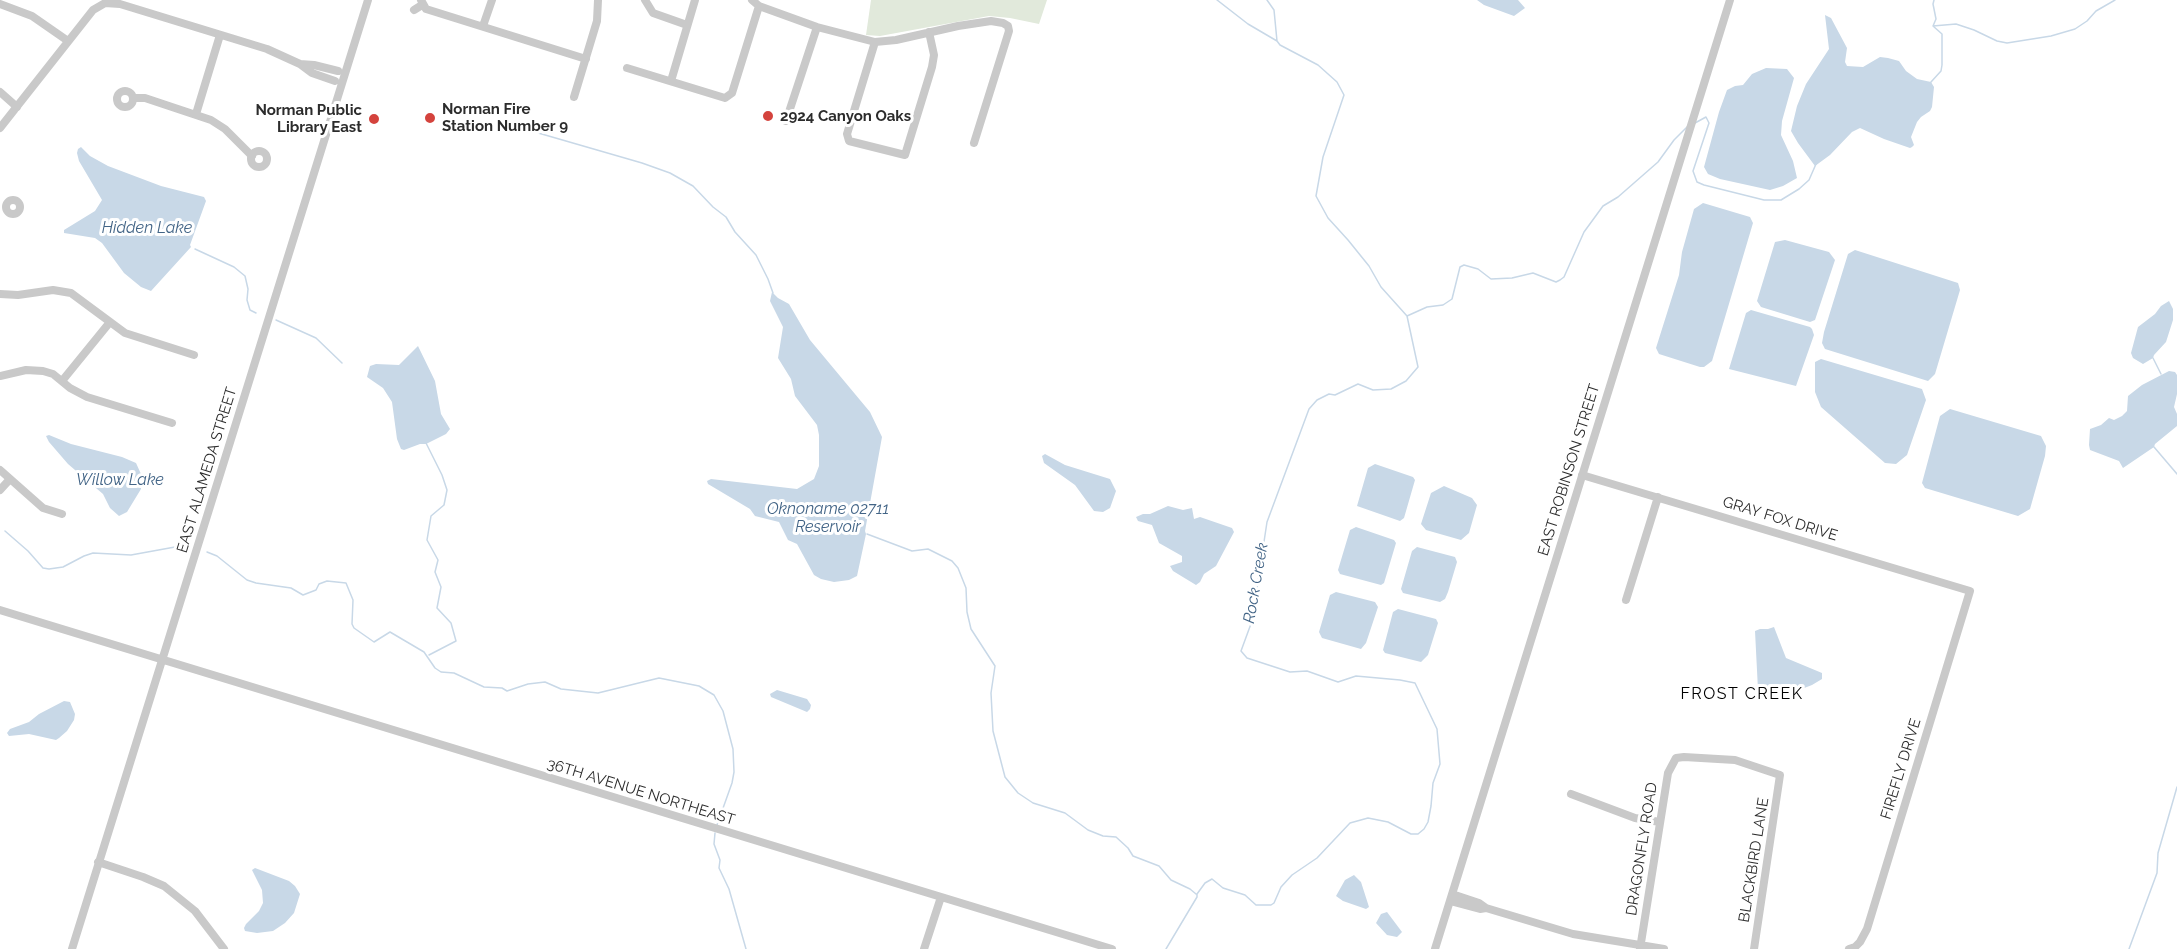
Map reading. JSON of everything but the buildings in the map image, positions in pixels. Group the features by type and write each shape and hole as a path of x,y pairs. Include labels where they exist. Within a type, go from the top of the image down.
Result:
{"street":[{"name":"EAST ALAMEDA STREET","path":"72,949 368,0"},
{"path":"483,26 492,0"},
{"path":"574,97 597,21 598,0"},
{"path":"645,0 653,13 687,25"},
{"path":"671,81 695,0"},
{"name":"EAST ROBINSON STREET","path":"1435,949 1730,0"},
{"path":"414,10 422,2 426,9 586,59"},
{"path":"627,68 725,98 732,93 755,3 817,27 875,42 991,21 1003,23 1008,26 1009,31 974,143"},
{"path":"0,4 32,16 68,42"},
{"path":"0,128 93,10 102,4 120,4 267,49 300,64 312,73 335,81"},
{"path":"786,121 817,27"},
{"path":"875,42 847,134 849,141 906,154 932,67 934,55 929,32"},
{"path":"196,114 220,35"},
{"path":"300,64 338,71"},
{"path":"0,92 17,107"},
{"path":"134,98 145,98 218,123 252,156"},
{"path":"0,294 18,295 53,290 65,292 82,299 125,333 194,355"},
{"path":"62,381 110,322"},
{"path":"0,376 38,370 53,375 87,397 172,423"},
{"path":"0,470 43,508 62,514"},
{"name":"GRAY FOX DRIVE","path":"1582,475 1970,591"},
{"path":"0,490 10,479"},
{"path":"1626,600 1658,497"},
{"name":"FIREFLY DRIVE","path":"1849,949 1860,942 1867,928 1970,591"},
{"name":"36TH AVENUE NORTHEAST","path":"0,610 1112,949"},
{"name":"DRAGONFLY ROAD","path":"1641,947 1668,773 1676,758 1702,757 1735,760 1780,775"},
{"name":"BLACKBIRD LANE","path":"1754,949 1780,775"},
{"path":"1571,795 1635,818 1660,822"},
{"path":"98,862 143,876 164,886 195,911 224,949"},
{"path":"924,949 941,897"},
{"path":"1451,898 1479,903 1486,908 1573,934 1664,949"}],"shaded area":[{"path":"871,0 1047,0 1039,24 989,16 880,36 866,35"}],"water":[{"path":"1477,0 1518,0 1525,8 1514,16 1484,5"},
{"path":"1825,15 1831,18 1847,48 1845,62 1847,66 1863,67 1880,57 1888,58 1899,61 1906,71 1917,79 1931,82 1934,87 1932,107 1917,122 1911,137 1914,145 1912,147 1884,139 1860,128 1852,132 1830,155 1815,166 1798,143 1791,131 1797,106 1806,84 1829,49"},
{"path":"1766,68 1787,69 1794,78 1782,121 1781,135 1793,161 1797,178 1770,190 1720,179 1708,174 1704,167 1727,90 1743,85 1752,74"},
{"name":"Hidden Lake","path":"81,147 90,156 108,166 161,186 204,197 206,201 191,247 151,291 141,287 124,273 102,243 95,238 64,233 64,230 95,211 102,200 79,161 77,153"},
{"path":"1703,203 1750,217 1753,223 1712,361 1700,367 1659,354 1656,348 1679,275 1682,252 1694,209"},
{"path":"1785,240 1829,252 1835,260 1815,320 1810,322 1761,307 1757,301 1775,242"},
{"path":"1855,250 1958,283 1960,290 1935,374 1928,381 1825,349 1822,343 1824,332 1848,254"},
{"name":"Oknoname 02711 Reservoir","path":"772,292 789,304 810,340 870,412 882,437 857,576 849,580 834,582 814,575 797,544 788,540 779,522 755,516 750,509 708,484 707,481 711,479 797,489 814,479 819,466 817,425 795,396 791,379 778,358 783,327 770,301"},
{"path":"2169,301 2173,309 2173,320 2166,342 2153,358 2143,364 2133,358 2131,353 2138,327"},
{"path":"1751,310 1812,329 1814,335 1796,386 1729,369 1746,313"},
{"path":"418,346 435,381 441,414 450,429 446,434 426,444 404,450 401,449 397,439 392,402 383,388 367,377 370,366 399,365"},
{"path":"1821,359 1922,389 1926,400 1907,455 1896,464 1885,463 1821,407 1815,392 1815,362"},
{"path":"2169,371 2177,375 2174,407 2177,414 2177,426 2154,447 2123,468 2119,461 2090,450 2090,429 2101,425 2109,418 2114,420 2122,416 2127,411 2128,396 2142,385"},
{"path":"1950,409 2041,436 2046,446 2045,456 2030,509 2018,516 1925,488 1922,483 1940,416"},
{"name":"Willow Lake","path":"49,435 71,444 122,457 136,463 141,474 141,489 127,512 119,516 110,508 103,494 68,464 49,442 46,436"},
{"path":"1045,454 1065,465 1110,479 1116,491 1110,508 1103,512 1094,511 1075,485 1044,463 1042,456"},
{"path":"1375,464 1413,477 1415,480 1404,518 1400,521 1357,506 1368,468"},
{"path":"1444,486 1472,498 1477,505 1469,533 1461,540 1426,530 1421,524 1431,493"},
{"path":"1168,506 1183,510 1192,508 1194,519 1200,517 1232,528 1234,532 1216,566 1204,574 1196,585 1173,571 1170,566 1182,562 1182,556 1159,543 1152,525 1138,521 1136,517"},
{"path":"1356,527 1394,540 1396,543 1384,583 1381,585 1340,574 1338,570 1350,530"},
{"path":"1417,547 1455,557 1457,562 1448,592 1445,599 1440,602 1403,593 1401,589 1412,551"},
{"path":"1336,592 1375,602 1378,607 1366,643 1361,649 1322,638 1319,632 1330,595"},
{"path":"1398,609 1436,619 1438,623 1428,655 1421,662 1385,653 1383,650 1393,612"},
{"path":"1774,627 1786,658 1822,673 1822,679 1786,695 1776,696 1758,690 1755,631"},
{"path":"777,690 807,699 811,705 810,709 807,712 771,697 770,694"},
{"path":"64,701 70,702 75,714 74,720 67,731 56,740 29,734 9,736 7,733 10,729 29,722"},
{"path":"255,868 289,881 300,894 294,913 273,931 257,933 245,931 244,928 263,903 262,890 252,870"},
{"path":"1354,875 1361,882 1369,907 1366,909 1343,901 1336,896 1345,880"},
{"path":"1387,912 1402,932 1397,937 1387,935 1376,923 1381,914"}],"waterway":[{"name":"Rock Creek","path":"1166,949 1197,894 1205,883 1212,879 1223,888 1245,895 1256,905 1271,905 1281,887 1292,875 1317,858 1350,823 1368,818 1388,822 1411,834 1418,834 1428,822 1433,783 1440,764 1437,729 1415,683 1356,676 1338,682 1307,671 1290,672 1247,658 1241,651 1252,621 1267,522 1309,409 1317,400 1329,394 1335,395 1358,384 1373,390 1391,389 1406,381 1418,367 1407,316 1381,287 1369,266 1328,218 1316,196 1323,157 1344,95 1337,82 1318,65 1280,45 1217,0"},
{"name":"Rock Creek","path":"1267,0 1274,10 1277,41"},
{"path":"1931,82 1941,71 1942,65 1942,34 1933,26 1936,19 1934,0"},
{"path":"1933,26 1956,24 2007,43 2051,36 2075,29 2096,11 2115,0"},
{"path":"1695,123 1706,117 1709,123 1693,171 1697,182 1704,185 1764,200 1781,200 1809,180 1816,164"},
{"path":"1407,316 1427,307 1443,305 1452,299 1460,267 1464,265 1478,269 1491,279 1512,278 1533,273 1556,282 1560,280 1564,277 1584,232 1603,206 1618,197 1658,162 1688,126"},
{"path":"521,128 642,163 670,173 693,186 726,217 735,232 756,255 773,293"},
{"path":"195,249 234,267 245,276 248,289 247,300 250,310 256,313"},
{"path":"276,320 316,338 342,363"},
{"path":"2153,358 2161,374"},
{"path":"426,443 447,490 444,505 431,516 427,540 438,560 435,572 441,587 437,608 451,623 456,641 429,655"},
{"path":"2154,447 2177,474"},
{"path":"5,531 43,568 49,569 63,567 93,553 131,555 186,545"},
{"path":"867,534 912,551 928,549 952,561 958,568 966,588 967,612 971,629 995,666 991,693 993,731 1005,777 1018,793 1033,803 1065,813 1088,830 1103,836 1116,837 1133,856 1159,866 1171,880 1196,894"},
{"path":"207,552 217,556 247,580 291,588 303,595 316,590 319,584 327,581 346,583 353,600 352,624 354,628 374,642 390,632 424,652 435,668 441,672 454,673 484,687 502,688 507,691 528,684 545,682 561,689 598,693 659,678 699,686 714,695 723,711 733,749 732,783 717,825"},
{"path":"2129,949 2157,873 2158,853 2177,787"},
{"path":"715,833 714,844 720,860 719,868 729,889 746,949"}],"place":[{"name":"2924 Canyon Oaks","path":"768,116"},
{"name":"Norman Fire Station Number 9","path":"430,118"},
{"name":"Norman Public Library East","path":"374,119"}],"district":[{"name":"FROST CREEK","path":"1742,694"}]}
